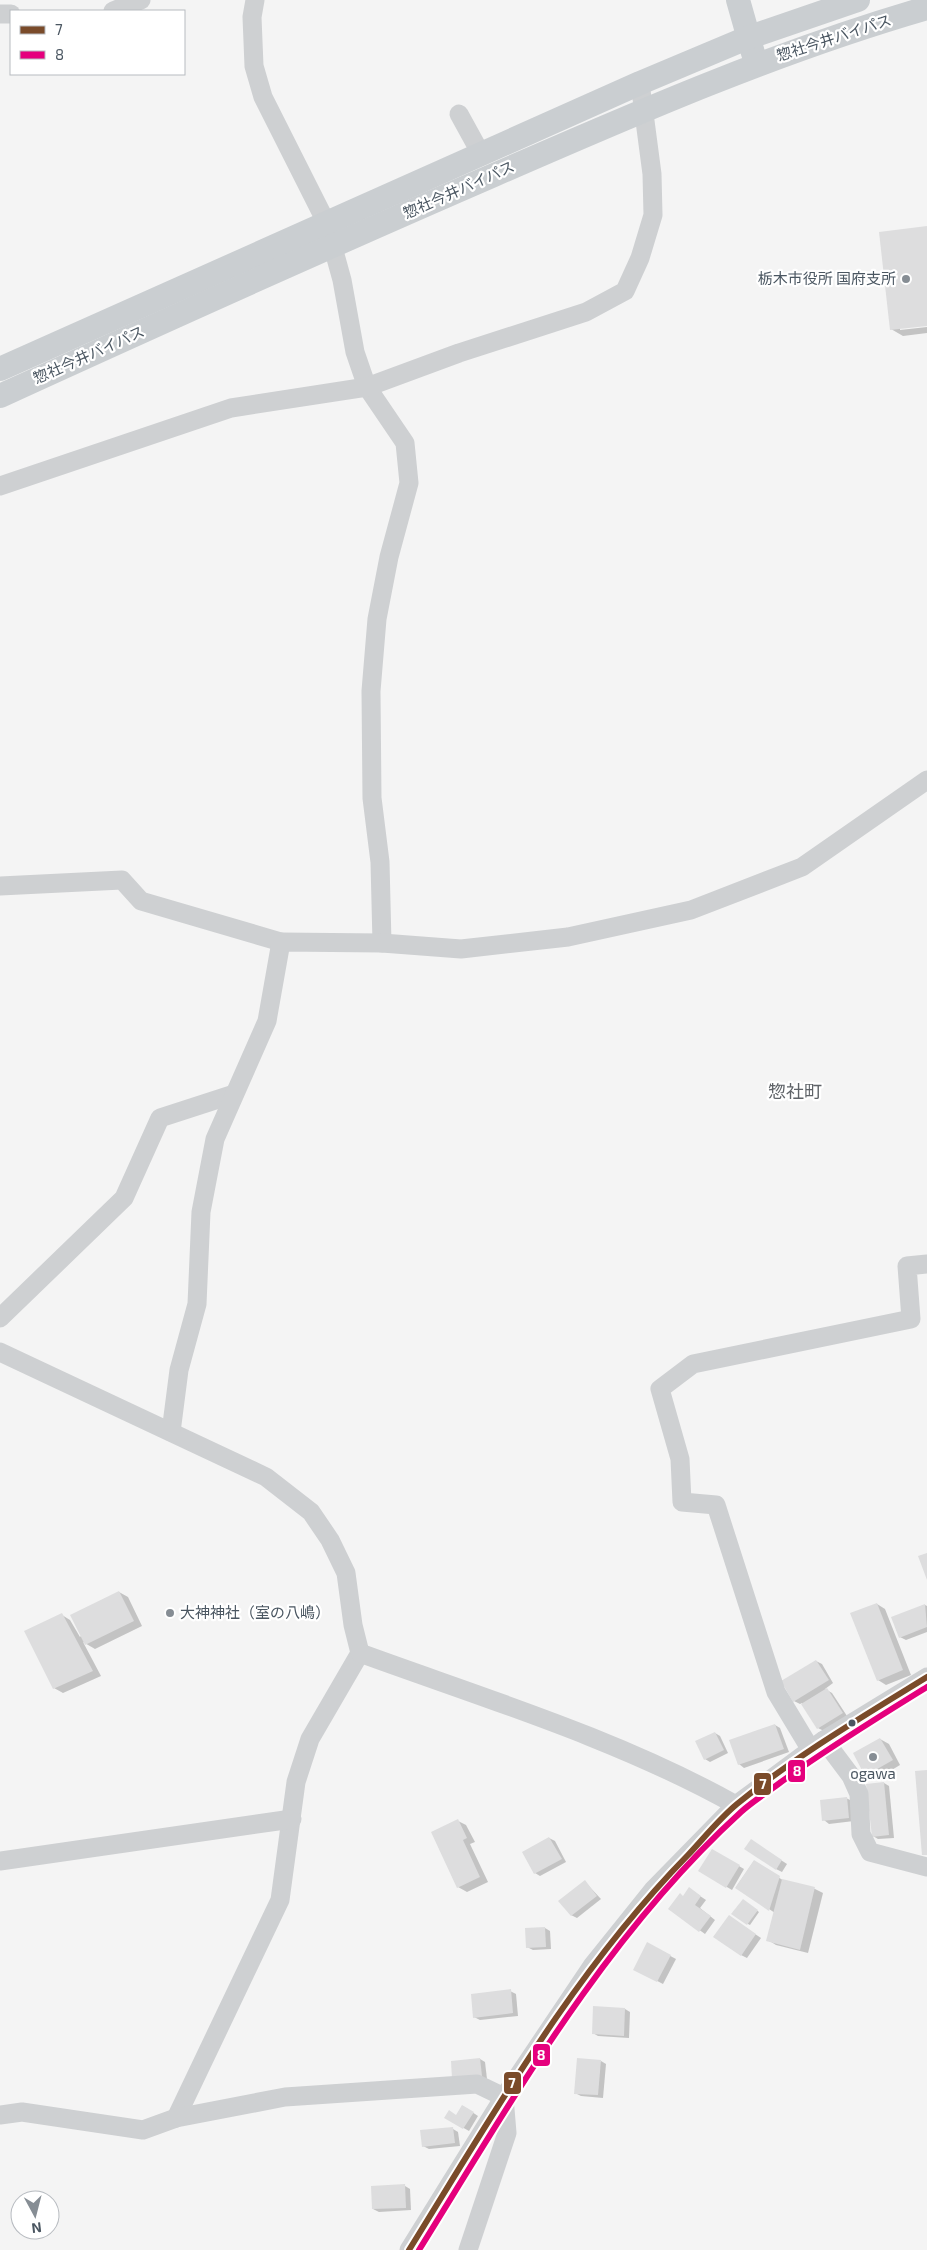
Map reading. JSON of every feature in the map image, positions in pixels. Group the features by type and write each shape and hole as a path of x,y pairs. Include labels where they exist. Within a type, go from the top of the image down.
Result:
{"main road":[{"path":"738,0 747,38 757,64"},
{"name":"惣社今井バイパス","path":"0,369 640,83 747,38 858,0"},
{"name":"惣社今井バイパス","path":"0,396 332,245 644,110 757,64 927,8"}],"street":[{"path":"116,10 141,0"},
{"path":"255,0 252,17 254,66 263,97 326,222 342,280 355,352 367,387 405,443 409,483 389,557 377,619 371,691 372,798 380,862 382,943"},
{"path":"0,486 231,408 367,387 586,312 624,291 640,258 654,215 652,174 640,83"},
{"path":"459,114 481,154"},
{"path":"0,886 122,880 141,902 281,942 382,943 461,948 568,937 691,910 802,867 927,780"},
{"path":"171,1432 179,1370 197,1304 201,1212 215,1138 267,1021 281,942"},
{"path":"0,1318 124,1198 160,1118 234,1094"},
{"path":"927,1264 907,1266 911,1319 693,1364 660,1389 680,1459 682,1502 716,1505 776,1692 818,1745 851,1776 859,1794 861,1834 870,1852 927,1867"},
{"path":"0,1352 66,1385 266,1477 311,1512 330,1540 346,1573 353,1626 360,1653 310,1739 296,1782 280,1900 176,2118"},
{"path":"360,1653 596,1739 710,1791 736,1805"},
{"path":"409,2250 504,2097 592,1966 653,1890 736,1805 818,1745 927,1677"},
{"path":"0,1861 292,1819"},
{"path":"0,2115 22,2112 143,2130 176,2118 285,2097 477,2084 504,2097"},
{"path":"468,2250 507,2133 504,2097"}],"building":[{"name":"栃木市役所 国府支所","path":"927,226 927,326 890,330 879,232"},
{"path":"927,1553 927,1580 918,1556"},
{"path":"119,1591 134,1621 85,1645 70,1615"},
{"path":"877,1603 903,1670 877,1681 850,1613"},
{"path":"925,1604 927,1627 899,1638 891,1617"},
{"path":"62,1613 93,1671 53,1689 24,1631"},
{"path":"816,1660 829,1680 793,1702 781,1681"},
{"path":"827,1688 843,1713 817,1729 801,1704"},
{"path":"775,1724 784,1749 738,1765 729,1740"},
{"path":"715,1732 724,1750 704,1760 695,1741"},
{"name":"ogawa","path":"880,1738 893,1760 865,1776 853,1753"},
{"path":"927,1770 927,1855 922,1855 915,1771"},
{"path":"884,1782 889,1835 872,1837 866,1784"},
{"path":"847,1797 849,1818 822,1821 820,1800"},
{"path":"458,1819 467,1838 463,1840 480,1877 457,1888 431,1832"},
{"path":"549,1837 562,1859 534,1874 522,1852"},
{"path":"751,1839 782,1860 776,1870 744,1849"},
{"path":"712,1849 740,1865 726,1888 698,1871"},
{"path":"754,1860 780,1876 769,1911 735,1888"},
{"path":"782,1879 815,1887 800,1950 766,1941"},
{"path":"585,1880 597,1896 571,1916 558,1901"},
{"path":"689,1887 701,1896 695,1905 711,1916 699,1932 668,1909 680,1893 683,1896"},
{"path":"743,1899 758,1910 747,1925 731,1914"},
{"path":"729,1915 756,1934 741,1956 713,1937"},
{"path":"545,1927 546,1947 526,1948 525,1928"},
{"path":"647,1942 671,1955 657,1982 633,1970"},
{"path":"511,1989 513,2013 473,2018 471,1994"},
{"path":"593,2006 625,2008 624,2036 592,2034"},
{"path":"480,2058 482,2076 452,2079 451,2061"},
{"path":"577,2058 601,2060 598,2095 574,2094"},
{"path":"462,2105 474,2112 463,2129 444,2118 449,2110 456,2115"},
{"path":"453,2127 455,2143 422,2147 420,2130"},
{"path":"405,2184 406,2208 372,2209 371,2186"}],"transit line":[{"name":"7","path":"409,2250 538,2044 572,1994 647,1899 718,1822 759,1786 806,1753 927,1677"},
{"name":"8","path":"419,2250 490,2134 565,2020 605,1964 647,1911 692,1860 741,1812 756,1800 835,1745 927,1687"}],"place":[{"name":"栃木市役所 国府支所","path":"906,279"},
{"name":"大神神社（室の八嶋）","path":"170,1613"},
{"name":"ogawa","path":"873,1757"}],"district":[{"name":"惣社町","path":"795,1092"}]}
